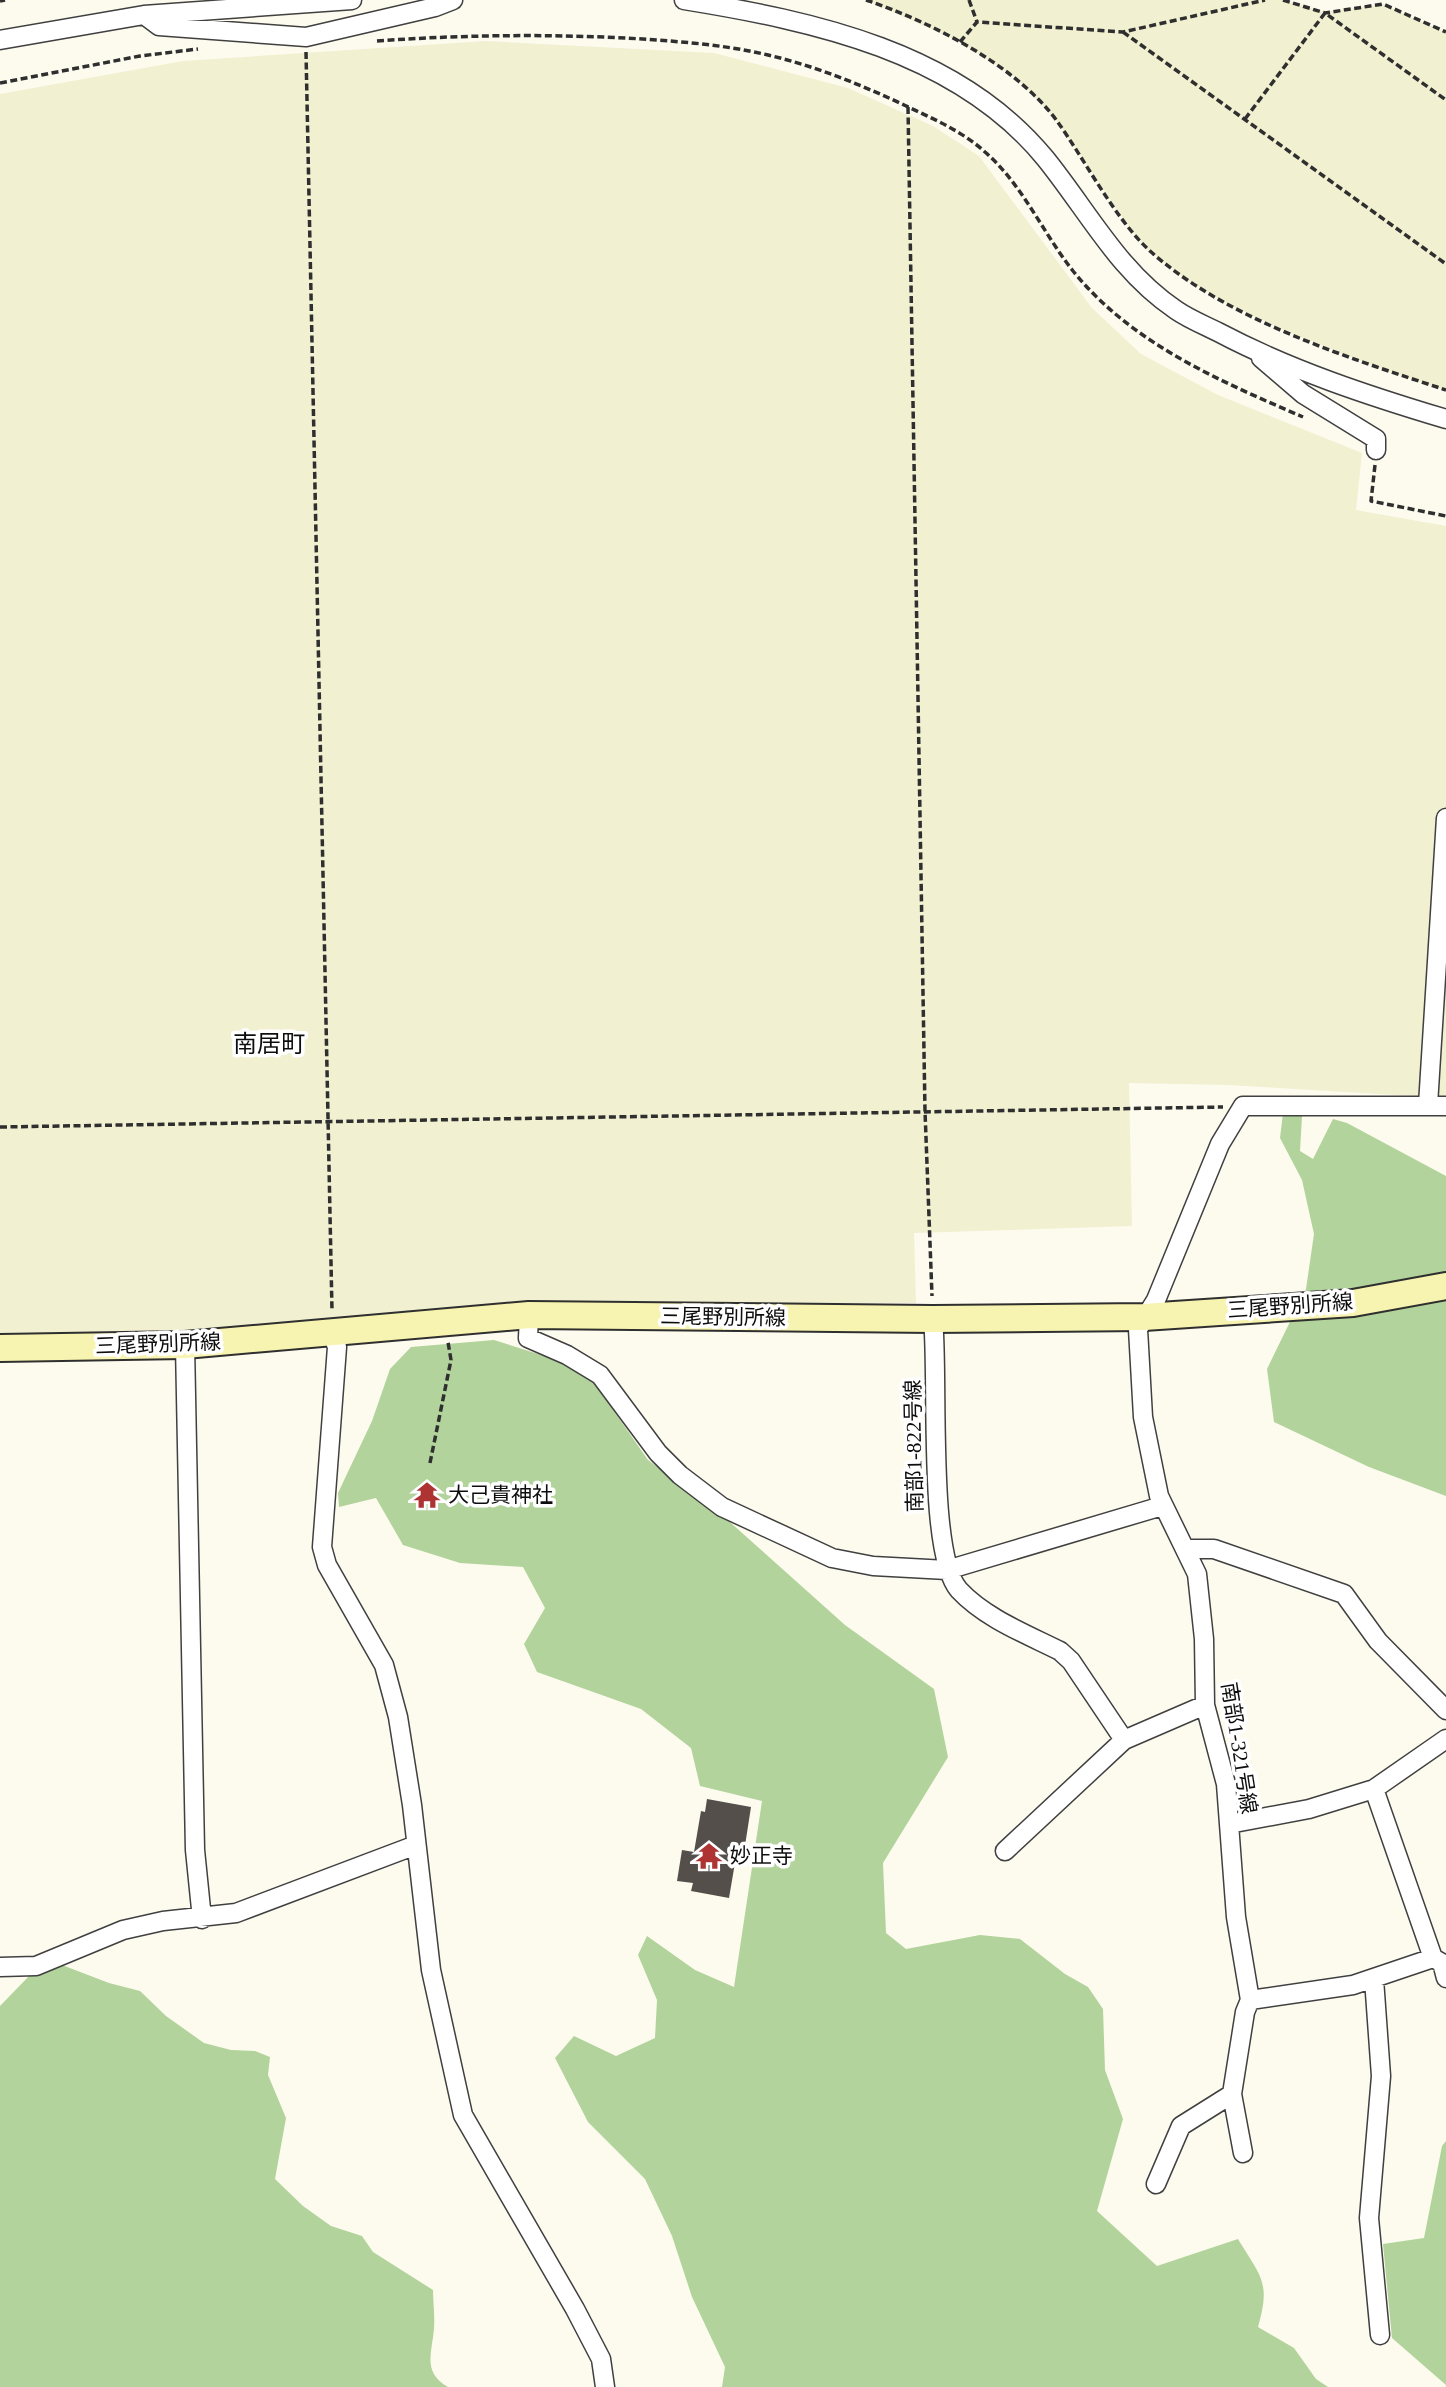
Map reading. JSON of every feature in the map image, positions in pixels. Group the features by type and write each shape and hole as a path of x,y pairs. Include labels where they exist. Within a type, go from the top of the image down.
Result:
{"main road":[{"name":"三尾野別所線","path":"0,1348 185,1345 529,1315 933,1319 1144,1317 1353,1303 1446,1286"}],"street":[{"path":"0,40 144,15 352,0"},
{"path":"144,15 159,26 306,37 435,7 453,0"},
{"path":"684,0 806,23 910,58 999,110 1046,160 1108,247 1131,272 1176,310 1250,349 1375,398 1446,419"},
{"path":"1250,349 1303,394 1376,439 1376,450"},
{"path":"1144,1317 1156,1300 1220,1144 1243,1106 1437,1105 1446,818"},
{"path":"529,1315 528,1338 567,1354 600,1375 658,1453 680,1475 722,1507 832,1558 873,1566 947,1570 1162,1506"},
{"name":"南部1-321号線","path":"1144,1317 1138,1329 1143,1417 1162,1506 1187,1549 1197,1574 1204,1639 1205,1704 1226,1784 1236,1917 1250,2000 1245,2012 1232,2094 1243,2152"},
{"name":"南部1-822号線","path":"933,1319 939,1528 947,1570"},
{"path":"332,1334 337,1347 322,1547 327,1565 384,1665 398,1717 431,1970 463,2115 575,2309 601,2360 605,2387"},
{"path":"185,1345 195,1850 202,1919"},
{"path":"1187,1549 1214,1549 1344,1594 1378,1641 1446,1710"},
{"path":"947,1570 958,1588 974,1603 1060,1651 1071,1661 1124,1740"},
{"path":"1005,1851 1124,1740 1205,1704"},
{"path":"1229,1824 1309,1809 1374,1789 1446,1739"},
{"path":"1374,1789 1433,1958 1442,1963 1446,1979"},
{"path":"0,1967 36,1966 123,1930 163,1921 202,1919 236,1913 416,1845"},
{"path":"1250,2000 1353,1985 1433,1958"},
{"path":"1374,1979 1381,2076 1370,2218 1380,2335"},
{"path":"1156,2184 1181,2126 1232,2094"}],"path":[{"path":"866,0 960,42 1016,78 1055,118 1131,230 1148,250 1183,277 1227,304 1286,331 1387,371 1446,390"},
{"path":"969,0 977,22"},
{"path":"1227,7 1238,0"},
{"path":"977,22 1123,32 1265,0"},
{"path":"1283,0 1325,12 1446,100"},
{"path":"1245,119 1325,12 1383,4 1446,32"},
{"path":"960,42 977,22"},
{"path":"1123,32 1446,264"},
{"path":"371,41 489,34 668,41 723,47 808,66 862,85 948,125 985,151 1004,172 1074,272 1117,315 1151,342 1209,376 1304,418"},
{"path":"306,37 332,1334"},
{"path":"0,83 140,56 207,48"},
{"path":"908,107 925,1111 933,1319"},
{"path":"1376,450 1371,501 1446,516"},
{"path":"0,1127 1243,1106"},
{"path":"430,1463 451,1360 446,1323"}],"green space":[{"path":"866,0 1283,0 1325,12 1383,4 1446,33 1446,390 1387,371 1286,331 1227,304 1183,277 1148,250 1131,230 1055,118 1016,78 960,42"},
{"path":"486,41 714,53 848,88 933,126 979,156 1092,308 1141,354 1218,395 1362,453 1356,510 1446,526 1446,1098 1228,1085 1129,1083 1132,1226 914,1233 916,1303 512,1303 178,1335 0,1337 0,94 183,61"},
{"path":"1283,1113 1302,1116 1300,1151 1313,1159 1333,1119 1347,1123 1446,1176 1446,1496 1369,1467 1274,1422 1267,1369 1306,1289 1314,1234 1302,1180 1280,1138"},
{"path":"494,1340 567,1363 593,1381 648,1460 722,1515 845,1625 934,1689 948,1757 883,1863 886,1933 906,1949 980,1935 1020,1939 1065,1974 1088,1987 1103,2009 1105,2070 1123,2119 1097,2211 1157,2266 1238,2239 1262,2280 1264,2300 1258,2327 1294,2348 1316,2379 1328,2387 722,2387 725,2367 692,2297 672,2236 645,2179 588,2122 555,2058 574,2036 616,2056 655,2038 657,2000 638,1955 647,1936 695,1970 734,1987 762,1801 700,1786 691,1748 641,1709 537,1672 524,1644 545,1608 523,1567 460,1563 403,1545 376,1498 339,1507 338,1493 372,1421 390,1369 411,1347"},
{"path":"62,1965 109,1983 140,1991 166,2016 204,2043 231,2050 255,2051 270,2057 268,2075 286,2118 275,2179 303,2206 331,2226 362,2236 373,2252 433,2290 434,2324 430,2361 435,2375 448,2387 0,2387 0,2006 32,1973"},
{"path":"1446,2141 1446,2385 1392,2338 1383,2244 1424,2238 1442,2146"}],"building":[{"path":"707,1799 751,1807 744,1852 737,1851 729,1898 691,1891 693,1883 677,1881 682,1850 694,1852 701,1811 705,1812"}],"place":[{"name":"大己貴神社","path":"427,1495"},
{"name":"妙正寺","path":"709,1856"}],"district":[{"name":"南居町","path":"269,1044"}]}
